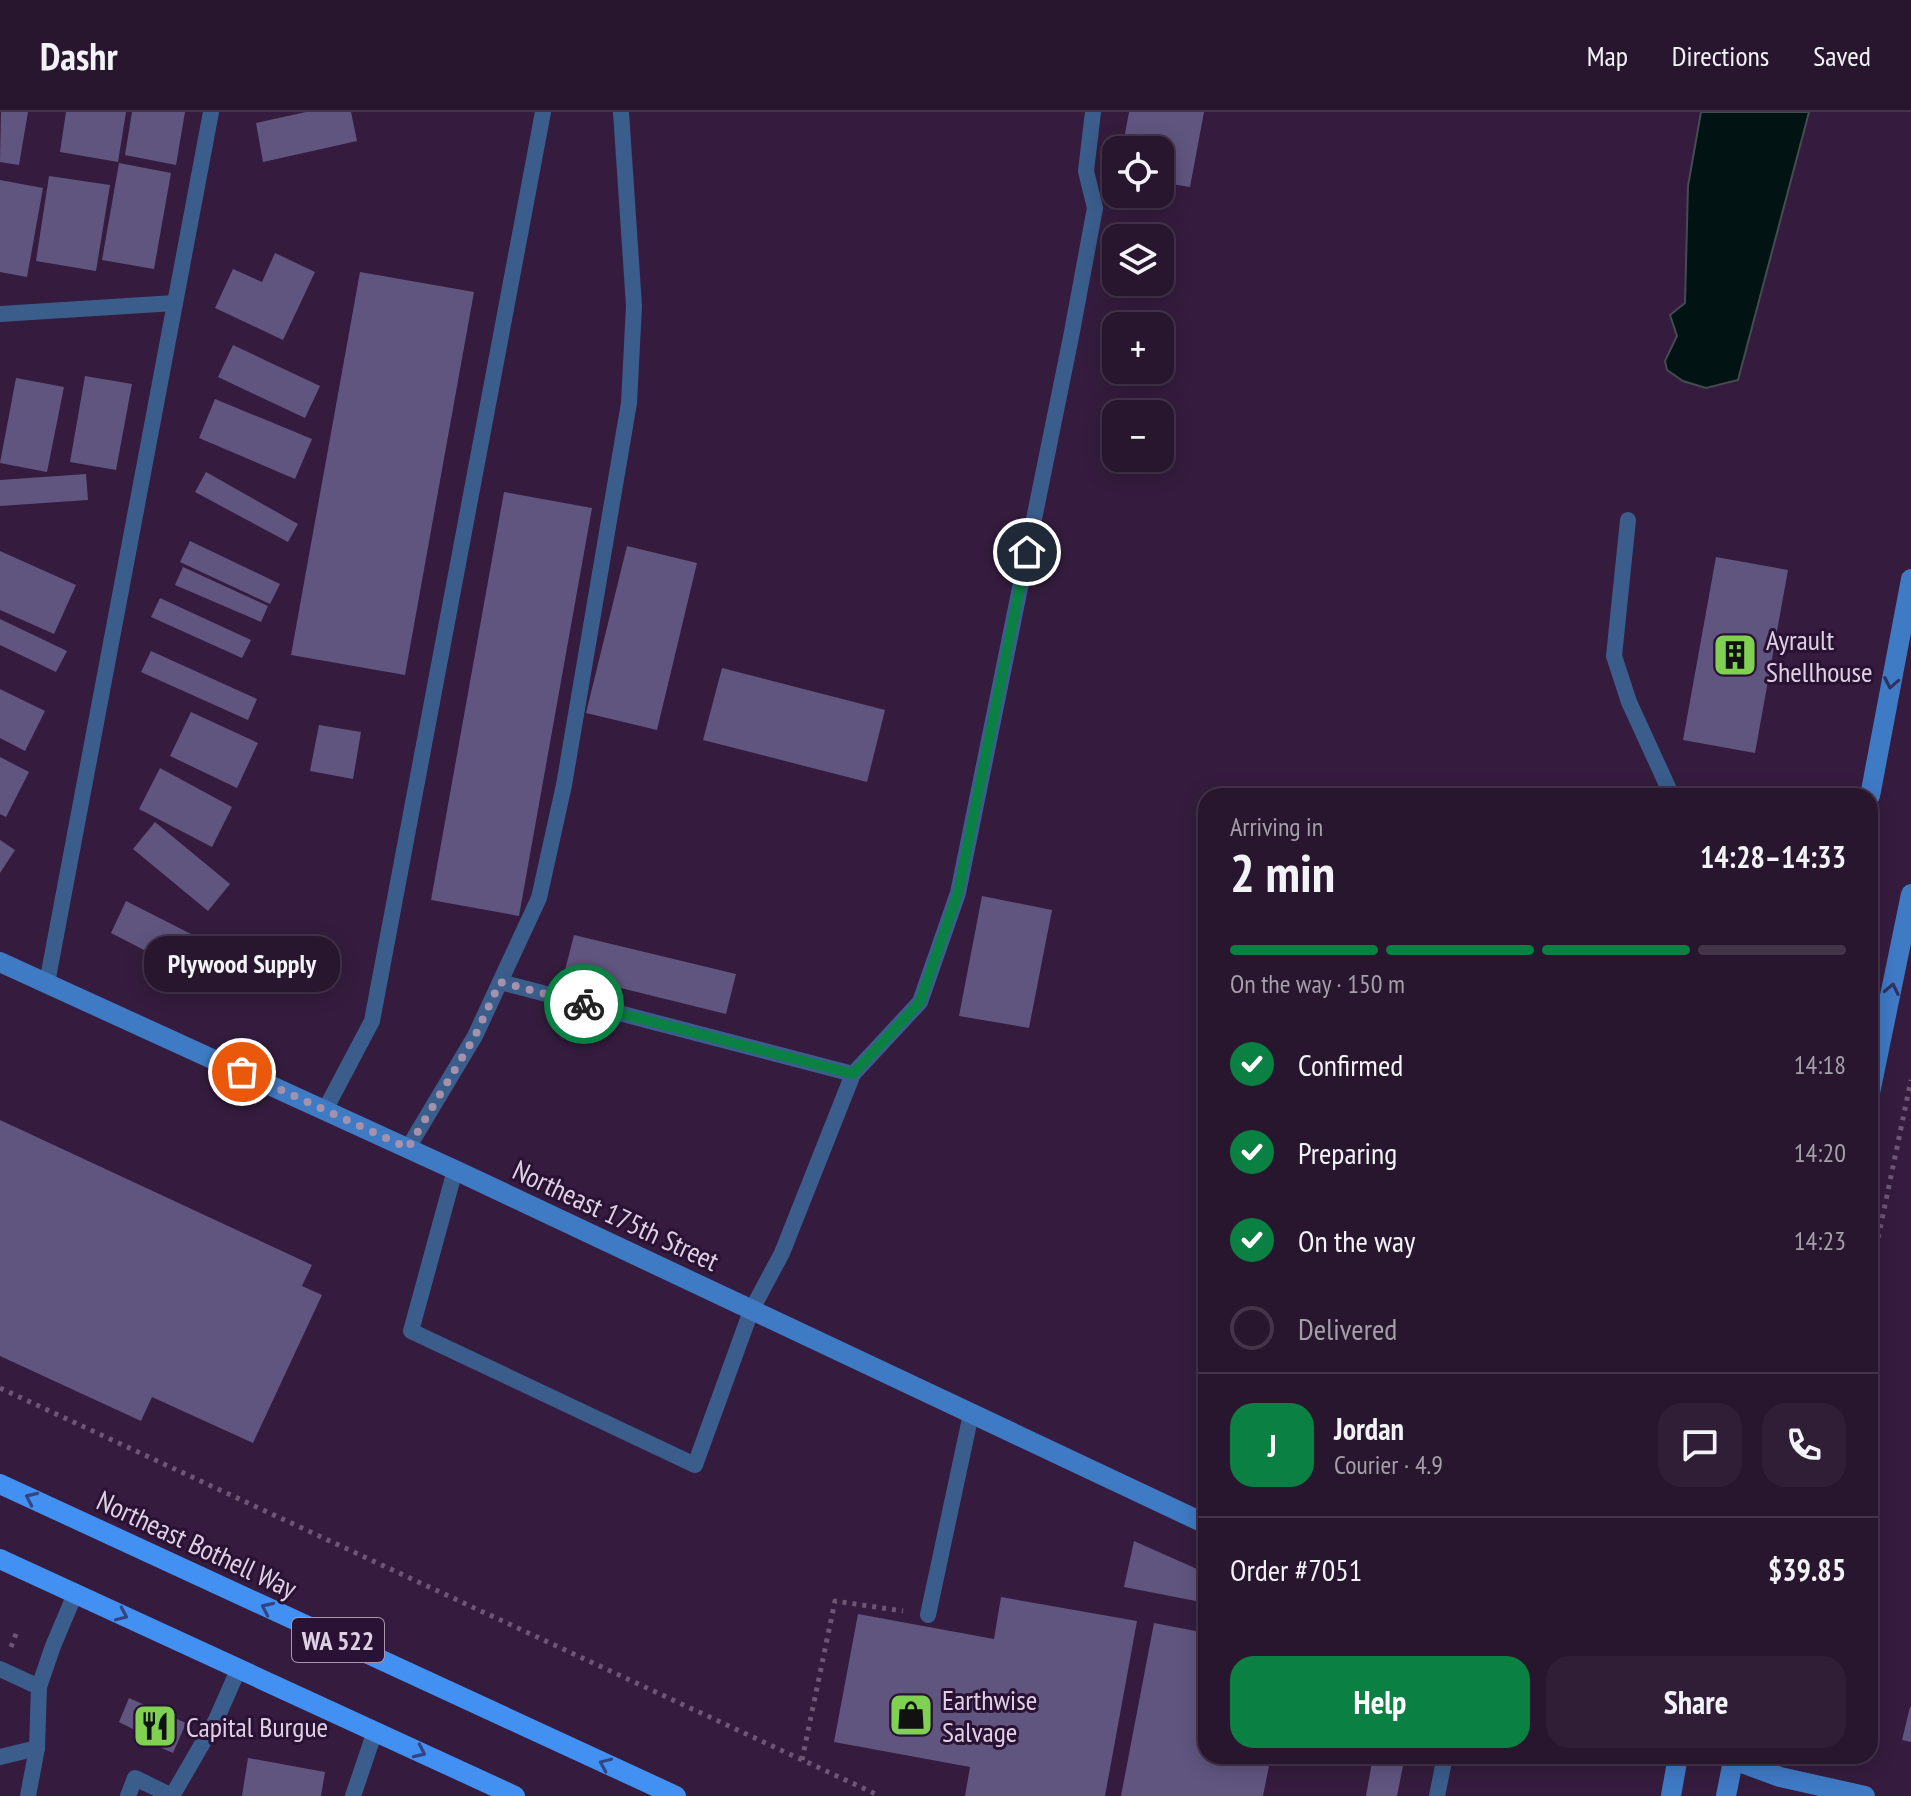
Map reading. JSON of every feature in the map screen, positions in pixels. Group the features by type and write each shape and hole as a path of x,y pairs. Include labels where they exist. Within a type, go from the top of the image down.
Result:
{"main road":[{"name":"Northeast Bothell Way","path":"0,1484 676,1796"},
{"name":"WA 522","path":"0,1559 515,1796"}],"street":[{"path":"1872,788 1911,579"},
{"path":"1878,1054 1911,894"},
{"name":"Northeast 175th Street","path":"0,962 408,1148 1198,1520"},
{"path":"1671,1796 1677,1764"},
{"path":"1726,1796 1729,1764"},
{"path":"1748,1764 1780,1777 1854,1795"}],"lane":[{"path":"47,983 211,112"},
{"path":"325,1110 372,1021 543,112"},
{"path":"408,1148 475,1036 539,898 564,785 629,403 634,306 621,112"},
{"path":"455,1170 411,1331 695,1465 751,1311 782,1253 853,1074 920,1002 958,893 1095,208 1086,171 1093,112"},
{"path":"0,314 175,303"},
{"path":"1628,520 1614,656 1629,702 1668,788"},
{"path":"500,982 853,1074"},
{"path":"928,1615 971,1414"},
{"path":"28,1796 37,1748 39,1687 75,1594"},
{"path":"128,1796 135,1778 172,1796 216,1720 239,1668"},
{"path":"0,1669 39,1687"},
{"path":"353,1796 375,1731"},
{"path":"0,1757 37,1748"},
{"path":"1437,1796 1443,1764"}],"path":[{"path":"1878,1239 1911,1080"},
{"path":"0,1388 880,1796"},
{"path":"802,1760 835,1601 928,1615"}],"shaded area":[{"path":"1701,112 1809,112 1738,380 1706,388 1683,381 1667,370 1665,361 1677,336 1670,315 1685,303 1688,186"}],"building":[{"path":"1,112 28,112 19,165 0,162"},
{"path":"66,112 126,112 118,162 60,152"},
{"path":"132,112 185,112 176,165 125,155"},
{"path":"306,112 351,112 357,141 263,162 256,123"},
{"path":"1129,112 1204,112 1190,187 1174,184 1174,136 1125,136"},
{"path":"119,163 171,173 154,269 102,260"},
{"path":"49,176 110,185 96,271 36,261"},
{"path":"0,180 43,188 27,277 0,272"},
{"path":"275,253 315,272 283,340 215,308 233,269 262,282"},
{"path":"360,272 474,292 405,675 291,655"},
{"path":"233,345 320,386 305,418 218,377"},
{"path":"85,376 132,384 116,470 70,462"},
{"path":"16,378 64,387 47,472 0,463"},
{"path":"215,399 312,439 295,479 199,438"},
{"path":"206,472 298,524 288,542 195,492"},
{"path":"86,474 88,500 0,506 0,480"},
{"path":"504,492 592,508 519,916 431,900"},
{"path":"190,541 280,584 270,604 180,562"},
{"path":"627,546 697,563 657,730 586,713"},
{"path":"0,551 76,585 54,634 0,610"},
{"name":"Ayrault Shellhouse","path":"1716,557 1788,570 1755,753 1683,740"},
{"path":"183,567 268,606 261,622 175,585"},
{"path":"160,598 251,640 242,658 151,617"},
{"path":"0,619 67,651 56,672 0,645"},
{"path":"151,651 257,699 248,720 141,672"},
{"path":"722,668 885,710 867,782 703,740"},
{"path":"0,689 45,711 25,751 0,738"},
{"path":"191,712 258,743 237,788 170,756"},
{"path":"319,725 361,732 353,779 310,771"},
{"path":"0,757 29,772 6,817 0,814"},
{"path":"160,768 232,807 212,847 139,809"},
{"path":"155,822 230,884 208,911 133,849"},
{"path":"0,840 15,850 0,873"},
{"path":"982,896 1052,910 1029,1028 959,1016"},
{"path":"126,901 201,939 185,971 111,933"},
{"path":"574,935 736,974 726,1014 564,974"},
{"path":"0,1120 312,1265 302,1286 322,1295 253,1443 152,1397 141,1421 0,1356"},
{"path":"1134,1541 1198,1569 1198,1601 1124,1587"},
{"path":"1001,1597 1137,1621 1105,1796 965,1796 970,1767 834,1742 858,1614 994,1639"},
{"path":"1154,1623 1198,1631 1198,1764 1269,1764 1263,1796 1121,1796"},
{"path":"129,1698 186,1723 173,1753 136,1737 139,1732 119,1722"},
{"path":"1911,1707 1911,1742 1902,1740"},
{"path":"248,1758 325,1772 321,1796 242,1796"},
{"path":"1372,1764 1403,1764 1397,1796 1366,1796"}],"way so far":[{"path":"242,1072 408,1148 475,1036 500,982 584,1004"}],"place":[{"name":"Ayrault Shellhouse","path":"1735,655"},
{"name":"Plywood Supply","path":"242,1072"},
{"name":"Earthwise Salvage","path":"911,1715"},
{"name":"Capital Burgue","path":"155,1726"}],"route":[{"path":"584,1004 853,1074 920,1002 958,893 1027,552"}]}
